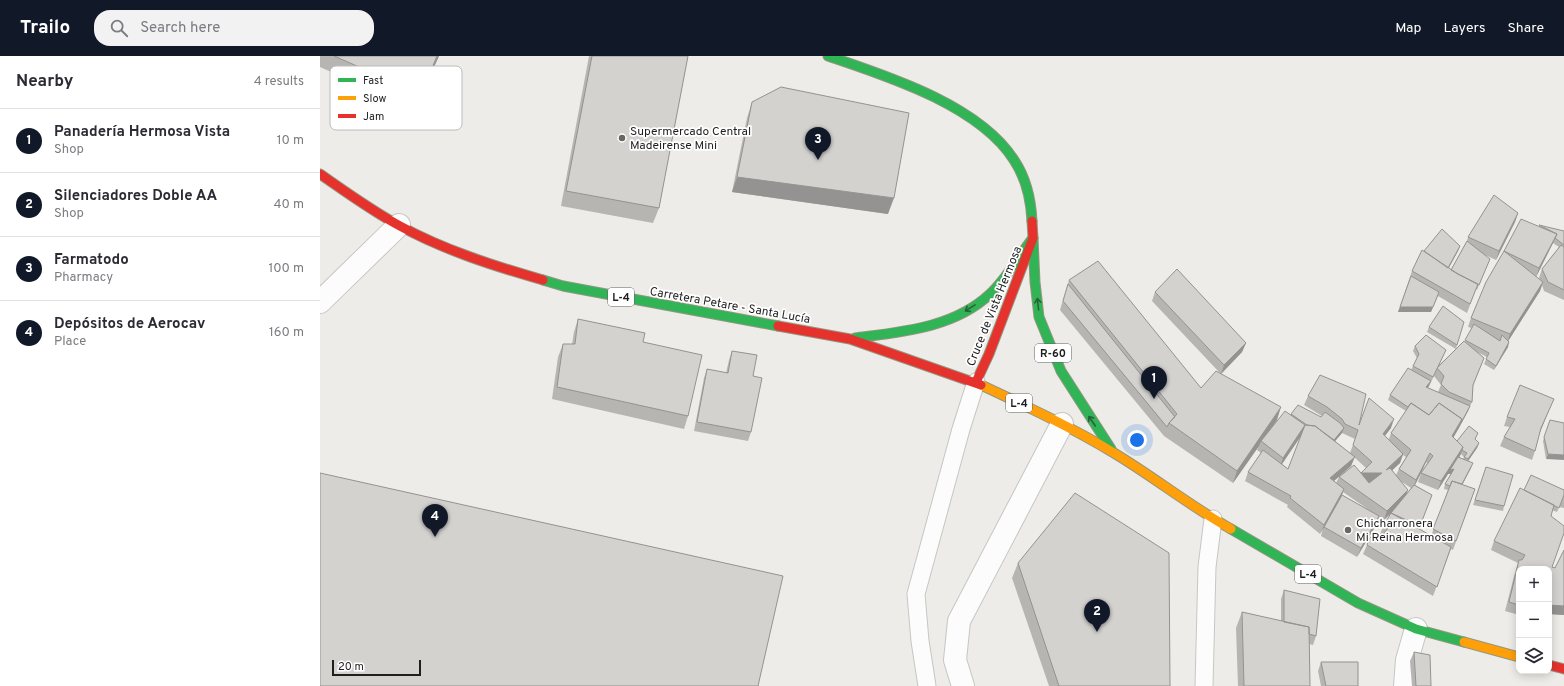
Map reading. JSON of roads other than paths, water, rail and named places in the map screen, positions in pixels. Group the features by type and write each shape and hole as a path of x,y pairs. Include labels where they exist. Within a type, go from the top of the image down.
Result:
{"main road":[{"name":"R-60","path":"828,56 862,67 935,97 973,119 998,138 1015,160 1027,189 1033,218 1035,282 1039,318 1061,371 1114,453"},
{"name":"Carretera Petare - Santa Lucía","path":"320,174 399,225 439,244 480,260 563,286 850,339"},
{"path":"850,339 904,332 925,327 971,309 990,294 1033,238"},
{"name":"Cruce de Vista Hermosa","path":"976,382 989,354 1033,238"},
{"name":"L-4","path":"850,339 976,382 1062,424 1114,453 1213,519 1358,604 1416,629 1516,656"},
{"path":"1552,666 1564,669"}],"street":[{"path":"320,302 399,225"},
{"path":"963,686 955,660 959,621 1062,424"},
{"path":"1405,686 1407,660 1416,629"}],"lane":[{"path":"927,686 920,641 916,594 961,429 976,382"},
{"path":"1204,686 1207,567 1213,519"}],"place":[{"name":"Supermercado Central Madeirense Mini","path":"622,138"},
{"name":"Farmatodo","path":"818,160"},
{"name":"Panadería Hermosa Vista","path":"1154,399"},
{"name":"Chicharronera Mi Reina Hermosa","path":"1348,530"},
{"name":"Depósitos de Aerocav","path":"435,537"},
{"name":"Silenciadores Doble AA","path":"1097,632"}]}
